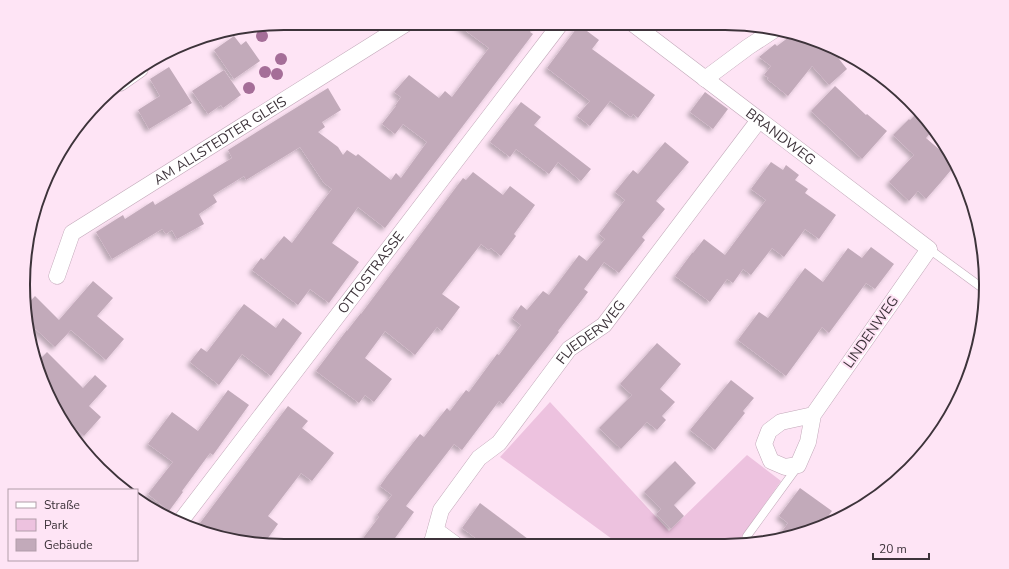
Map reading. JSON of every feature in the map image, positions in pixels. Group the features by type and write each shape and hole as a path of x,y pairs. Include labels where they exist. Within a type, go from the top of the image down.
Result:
{"street":[{"name":"AM ALLSTEDTER GLEIS","path":"56,276 72,234 396,30"},
{"name":"OTTOSTRASSE","path":"183,518 557,30"},
{"name":"BRANDWEG","path":"641,30 930,249"},
{"path":"705,79 768,34"},
{"name":"FLIEDERWEG","path":"432,539 441,510 479,458 499,443 569,349 604,324 759,120"},
{"name":"LINDENWEG","path":"798,465 808,442 813,415 930,249"},
{"path":"798,465 785,467 772,461 764,444 769,431 781,422 813,415"},
{"path":"432,539 441,534 448,539"}],"lane":[{"path":"930,249 979,285"},
{"path":"747,536 798,465"}],"green space":[{"path":"550,402 669,531 747,455 781,481 741,538 612,539 500,457"}],"building":[{"path":"465,30 531,30 530,32 533,34 385,228 358,207 332,243 359,262 329,303 310,289 298,305 252,270 261,258 264,260 284,236 292,243 332,189 324,183 300,147 246,180 244,176 213,195 217,202 199,214 204,224 177,239 172,230 166,234 162,229 112,259 96,232 123,215 125,219 153,201 155,205 232,158 228,150 328,88 341,110 322,122 325,127 318,132 338,147 343,155 347,150 356,156 358,154 391,180 396,173 401,178 427,142 403,124 395,134 382,124 401,97 394,92 409,75 439,98 445,91 452,97 489,48"},
{"path":"575,30 586,30 599,40 592,49 655,95 638,118 633,114 631,117 610,101 590,126 577,116 590,101 547,68"},
{"path":"234,36 241,45 246,41 260,61 234,79 214,50"},
{"path":"787,38 822,49 840,58 839,59 847,69 829,85 812,66 788,96 764,75 771,66 759,57 775,44 777,46"},
{"path":"169,67 192,103 149,129 138,110 160,96 150,79"},
{"path":"224,70 241,95 223,108 221,105 208,114 192,91"},
{"path":"835,86 866,115 867,114 887,131 862,159 811,111"},
{"path":"705,92 728,109 713,129 690,112"},
{"path":"521,102 541,117 534,125 591,169 581,181 558,162 549,174 516,149 510,157 490,142"},
{"path":"914,116 916,117 929,134 926,138 941,151 952,169 926,199 918,191 909,201 889,182 914,155 893,135 909,119 910,120"},
{"path":"665,142 689,162 656,201 665,209 642,237 645,240 619,273 604,262 584,289 588,292 503,404 499,401 462,450 454,444 406,506 414,512 394,539 362,539 379,517 377,515 392,495 380,486 387,476 420,434 424,437 447,408 450,411 466,390 469,392 497,354 499,355 521,325 512,318 521,305 527,310 543,291 549,295 579,255 587,261 605,239 599,234 625,200 615,192 633,170 638,174"},
{"path":"771,162 783,170 786,165 799,175 795,180 808,189 805,193 836,215 819,239 805,229 784,257 772,248 751,275 743,269 733,283 727,279 710,302 675,276 704,239 725,255 766,200 751,189"},
{"path":"473,172 503,195 510,186 535,205 514,234 516,236 501,256 491,248 489,250 481,244 442,294 460,307 442,331 437,327 415,355 385,331 365,358 392,379 374,402 365,395 359,403 316,371 361,314 463,178 466,180"},
{"path":"871,247 894,264 875,289 866,283 829,333 822,327 786,376 738,340 759,312 768,318 805,268 823,282 848,248 862,258"},
{"path":"93,281 113,298 97,316 124,339 106,360 71,330 55,347 34,327 31,300 35,296 59,320"},
{"path":"244,304 276,328 283,318 302,333 271,376 242,354 219,385 190,362 201,348 207,352"},
{"path":"657,343 681,364 660,389 675,402 662,416 666,420 657,430 647,422 621,449 599,428 632,395 620,384"},
{"path":"47,352 83,388 95,375 107,386 89,406 101,417 84,436 73,426 64,412 49,382 41,358"},
{"path":"731,380 754,398 743,411 745,413 715,450 690,430"},
{"path":"228,390 249,405 213,455 210,453 169,511 148,494 173,462 148,444 172,412 198,431"},
{"path":"288,406 308,421 302,428 334,453 312,481 301,473 268,516 278,524 268,538 235,534 200,523"},
{"path":"675,461 696,483 674,505 684,516 671,529 656,514 661,509 644,492"},
{"path":"800,488 832,511 827,518 822,520 782,532 788,523 779,516"},
{"path":"480,503 528,539 477,539 462,528"}]}
